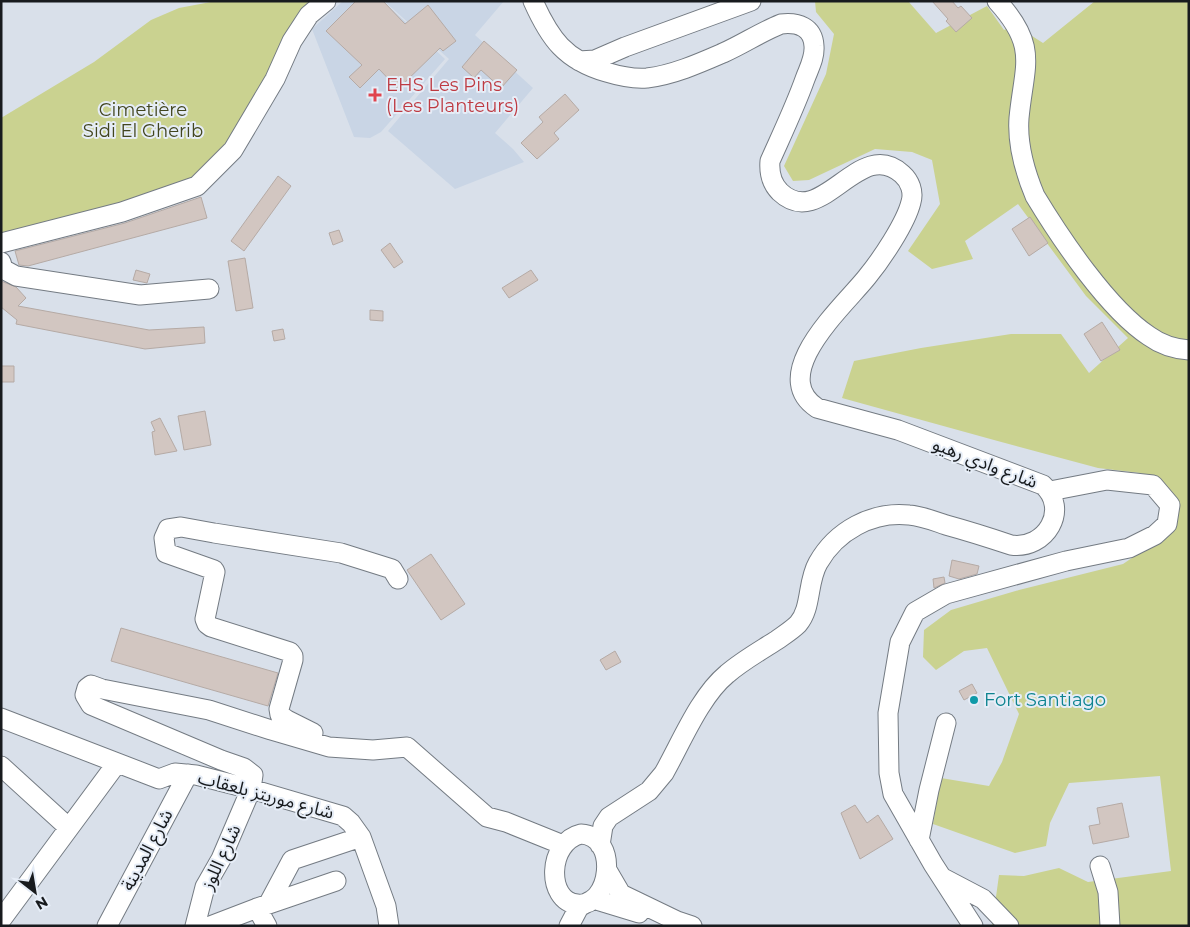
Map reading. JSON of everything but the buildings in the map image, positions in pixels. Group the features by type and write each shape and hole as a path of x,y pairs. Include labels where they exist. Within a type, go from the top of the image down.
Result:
{"street":[{"path":"1,244 122,212 197,186 233,150 275,79 292,41 309,15 326,1"},
{"path":"533,1 551,36 564,52 577,61 595,60 625,47 751,1"},
{"path":"998,1 1008,13 1026,48 1026,72 1019,119 1020,136 1024,165 1035,196 1095,282 1132,323 1155,339 1172,347 1189,350"},
{"name":"شارع وادي رهيو","path":"577,61 614,74 631,78 646,78 666,73 724,52 781,24 800,25 808,30 812,37 814,56 799,97 770,161 769,171 777,188 783,195 800,201 810,200 831,191 864,167 877,164 896,169 910,184 912,193 911,202 904,218 882,257 823,328 807,352 800,387 810,403 825,411 898,430 1043,484 1050,491 1054,505 1052,522 1047,532 1040,538 1023,546 1011,545 910,515 876,517 846,532 829,547 816,565 812,575 805,611 800,622 720,680 707,696 664,773 653,787 613,814 606,821 603,826 600,845"},
{"path":"1,262 3,269 16,276 140,295 210,289"},
{"path":"974,926 942,878 893,794 888,773 888,713 891,691 900,642 915,612 946,594 1066,561 1129,548 1155,535 1167,524 1170,505 1153,485 1108,480 1050,491"},
{"path":"329,747 310,730 280,715 279,709 294,660 290,652 211,627 207,624 205,619 214,570 166,553 164,538 168,529 181,527 214,534 341,552 392,570 398,579"},
{"path":"251,789 253,775 244,768 220,760 91,705 85,695 87,688 91,685 102,689 209,710 329,747 373,750 406,747 487,817 569,840 587,834 597,840 606,859 608,870 621,894 684,923"},
{"path":"1,718 159,779 175,773 188,774"},
{"path":"919,840 931,781 946,723"},
{"name":"شارع وادي رهيو","path":"569,840 590,821 648,784 674,756"},
{"path":"1,920 117,763"},
{"path":"1,766 69,828"},
{"name":"شارع موريتز بلعقاب","path":"188,774 251,789 343,816 351,823 361,837 386,906 389,926"},
{"name":"شارع المدينة","path":"107,926 188,774"},
{"name":"شارع اللوز","path":"195,926 205,887 221,860 251,789"},
{"path":"267,926 263,905 292,860 361,837"},
{"path":"569,840 556,859 554,874 563,896 572,903 585,904 592,900 602,888 608,870"},
{"path":"1100,866 1108,892 1110,926"},
{"path":"942,878 983,899 1010,926"},
{"path":"210,926 263,905 336,880"},
{"path":"563,896 563,926"},
{"path":"569,926 579,907 592,900 684,923"}],"shaded area":[{"name":"EHS Les Pins (Les Planteurs)","path":"343,1 383,1 445,59 381,132 370,138 354,137 312,29"},
{"path":"384,1 504,1 475,35 533,88 495,133 524,162 455,189 388,131 449,59"}],"green space":[{"name":"Cimetière Sidi El Gherib","path":"216,1 312,1 264,90 228,143 183,188 1,239 1,118 94,62 151,20 179,8"},
{"path":"815,1 908,1 936,33 987,6 1004,30 1015,25 1043,43 1095,1 1189,1 1189,926 992,926 999,875 1024,876 1059,868 1088,882 1171,871 1160,776 1069,783 1050,823 1046,846 1015,853 933,824 941,778 989,786 1002,762 1019,714 987,648 964,651 936,670 923,657 924,630 951,610 1019,590 1123,564 1172,531 1173,495 1164,483 1140,473 1098,468 842,398 854,361 1011,334 1061,334 1089,373 1128,338 1086,296 1018,204 965,241 973,259 932,269 908,251 940,204 932,160 912,152 875,149 809,180 793,181 784,166 826,74 834,34 816,12"}],"place":[{"name":"EHS Les Pins (Les Planteurs)","path":"375,95"},
{"name":"Fort Santiago","path":"974,700"}]}
